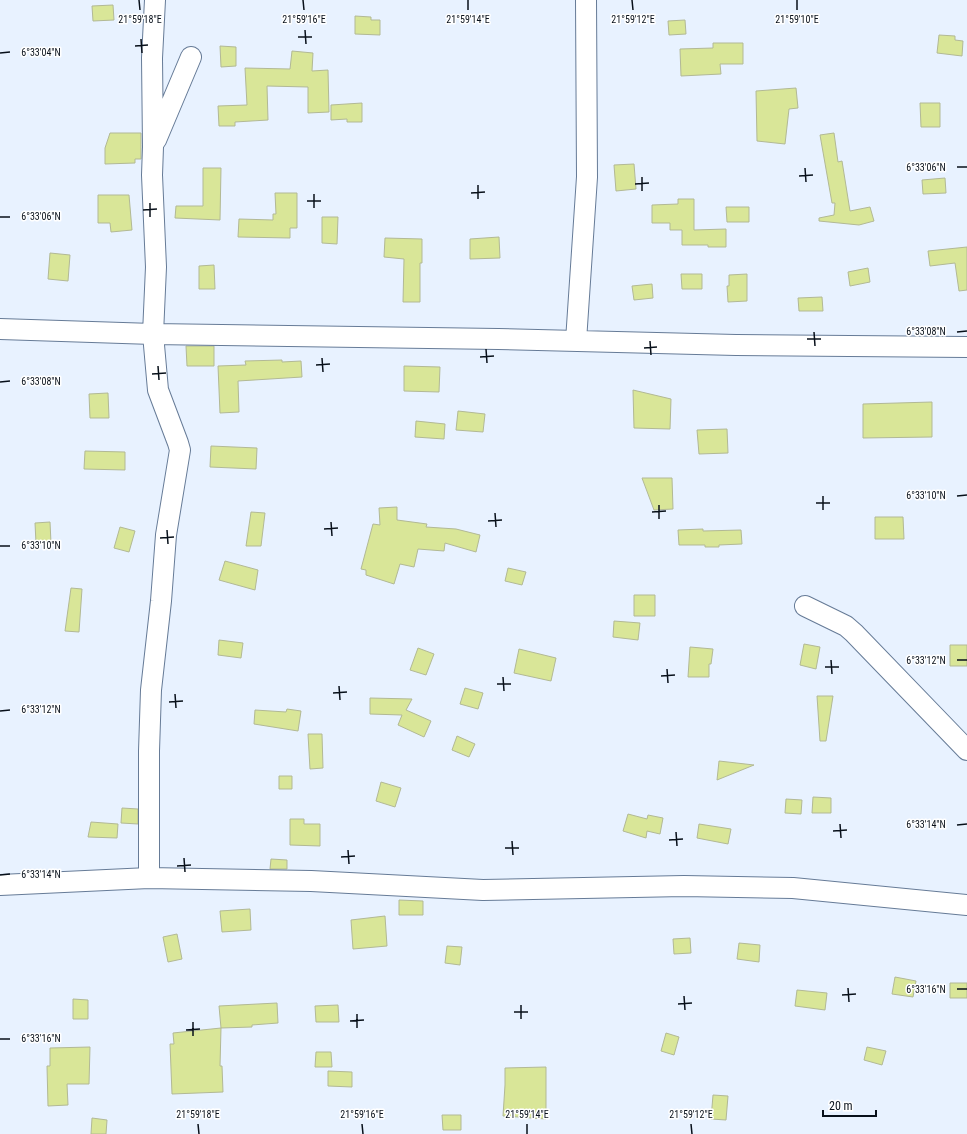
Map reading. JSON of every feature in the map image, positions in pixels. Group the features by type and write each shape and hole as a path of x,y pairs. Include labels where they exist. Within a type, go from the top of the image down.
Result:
{"street":[{"path":"149,878 149,751 151,690 161,601 166,534 180,450 158,390 153,334 156,267 152,175 152,58 155,0"},
{"path":"576,341 587,177 586,0"},
{"path":"153,147 191,57"},
{"path":"0,329 153,334 736,345 967,346"},
{"path":"804,606 846,626 854,633 967,750"},
{"path":"0,885 149,878 311,881 483,890 684,886 793,888 967,905"}],"building":[{"path":"113,5 114,20 93,21 92,6"},
{"path":"355,16 371,17 371,20 380,20 380,35 355,34"},
{"path":"685,20 686,34 669,35 668,21"},
{"path":"939,35 955,36 955,40 963,41 962,56 937,53"},
{"path":"713,43 743,43 743,64 720,64 721,74 681,76 680,49 713,48"},
{"path":"220,46 236,47 236,66 221,67"},
{"path":"292,51 313,53 312,71 328,70 329,112 308,113 308,87 267,86 268,120 235,122 235,126 219,126 218,106 247,105 245,68 290,69"},
{"path":"796,88 798,108 789,109 785,144 757,141 756,91"},
{"path":"362,103 362,122 347,122 347,119 331,120 331,105"},
{"path":"920,103 940,103 940,127 921,127"},
{"path":"110,133 141,133 141,159 135,159 135,163 105,164 105,148"},
{"path":"834,133 838,162 842,161 850,211 870,207 874,221 859,225 819,221 819,218 834,215 835,203 832,203 820,135"},
{"path":"634,164 636,189 616,191 614,165"},
{"path":"203,168 221,168 220,220 175,218 176,206 203,206"},
{"path":"945,178 946,193 923,194 922,180"},
{"path":"275,193 297,193 297,228 290,228 290,238 238,237 239,219 273,220 273,214 276,214"},
{"path":"98,195 129,195 132,230 111,232 110,223 98,223"},
{"path":"678,199 694,199 694,230 726,229 726,247 682,245 682,230 670,230 670,223 652,223 652,205 678,204"},
{"path":"726,207 749,207 749,222 727,222"},
{"path":"322,217 338,217 337,244 322,243"},
{"path":"499,237 500,258 470,259 470,239"},
{"path":"385,238 422,239 422,263 420,263 420,302 403,302 404,259 384,257"},
{"path":"967,247 967,290 959,291 955,263 930,266 928,251"},
{"path":"50,253 70,255 68,281 48,279"},
{"path":"214,265 215,289 199,289 199,266"},
{"path":"868,268 870,282 850,286 848,272"},
{"path":"681,274 702,274 702,289 682,289"},
{"path":"747,274 747,301 728,302 727,286 729,286 729,275"},
{"path":"652,284 653,298 634,300 632,286"},
{"path":"822,297 823,311 799,311 798,298"},
{"path":"186,346 214,346 214,366 187,366"},
{"path":"282,360 282,362 301,361 302,377 238,381 239,412 220,413 218,366 246,365 245,361"},
{"path":"404,366 440,367 439,392 404,391"},
{"path":"633,390 671,399 670,429 634,428"},
{"path":"108,393 109,418 90,418 89,394"},
{"path":"932,402 932,437 863,438 863,404"},
{"path":"458,411 485,414 483,432 456,430"},
{"path":"416,421 445,424 444,439 415,437"},
{"path":"727,429 728,453 699,454 697,430"},
{"path":"211,446 257,448 256,469 210,467"},
{"path":"85,451 125,452 125,470 84,469"},
{"path":"642,478 672,478 673,509 654,510"},
{"path":"397,507 397,520 427,524 426,527 456,529 480,535 476,552 445,543 444,551 418,549 414,567 400,564 394,584 366,575 366,570 361,569 373,524 380,525 379,508"},
{"path":"251,512 265,513 261,546 246,546"},
{"path":"875,517 903,517 904,539 875,539"},
{"path":"50,522 51,543 36,543 35,523"},
{"path":"120,527 135,531 129,552 114,548"},
{"path":"703,529 703,531 741,530 742,544 719,545 719,547 705,547 705,545 679,545 678,530"},
{"path":"225,561 258,570 255,590 219,580"},
{"path":"508,568 526,572 522,585 505,581"},
{"path":"71,588 82,589 79,632 65,631"},
{"path":"634,595 655,595 655,616 634,616"},
{"path":"614,621 640,623 638,640 613,637"},
{"path":"219,640 243,643 241,658 218,655"},
{"path":"804,644 820,647 816,669 800,665"},
{"path":"950,645 967,645 967,666 950,666"},
{"path":"690,647 713,649 711,664 709,664 709,677 688,677"},
{"path":"418,648 434,654 426,675 410,670"},
{"path":"519,649 556,658 551,681 514,673"},
{"path":"465,688 483,693 478,709 460,704"},
{"path":"817,696 833,696 826,741 820,741"},
{"path":"370,698 412,699 406,710 431,721 424,737 398,725 402,715 370,714"},
{"path":"287,709 301,711 298,731 254,724 255,710 286,712"},
{"path":"308,734 322,734 323,768 310,769"},
{"path":"457,736 475,744 469,757 452,750"},
{"path":"719,761 754,765 717,780"},
{"path":"279,776 292,776 292,789 279,789"},
{"path":"381,782 401,788 395,807 376,801"},
{"path":"813,797 831,798 831,813 812,813"},
{"path":"786,799 802,800 801,814 785,813"},
{"path":"122,808 138,809 138,824 121,823"},
{"path":"628,814 647,819 648,815 663,818 660,834 647,831 646,838 623,831"},
{"path":"290,819 304,819 304,824 320,824 320,846 290,845"},
{"path":"91,822 118,824 117,838 88,837"},
{"path":"699,824 731,829 728,844 697,838"},
{"path":"271,859 287,860 287,869 270,869"},
{"path":"399,900 423,901 423,915 399,915"},
{"path":"250,909 251,930 222,932 220,911"},
{"path":"385,916 387,946 353,949 351,920"},
{"path":"177,934 182,959 168,962 163,937"},
{"path":"690,938 691,953 674,954 673,939"},
{"path":"739,943 760,945 759,962 737,959"},
{"path":"447,946 462,947 460,965 445,963"},
{"path":"895,977 916,981 913,997 892,994"},
{"path":"950,983 967,983 967,998 950,998"},
{"path":"797,990 827,993 825,1010 795,1006"},
{"path":"73,999 88,1000 88,1019 73,1019"},
{"path":"277,1003 278,1023 252,1025 252,1027 221,1028 219,1006"},
{"path":"338,1005 339,1022 316,1022 315,1006"},
{"path":"221,1028 220,1066 222,1066 223,1092 172,1094 170,1044 174,1044 173,1033"},
{"path":"666,1033 679,1037 674,1055 661,1051"},
{"path":"90,1047 89,1084 67,1084 68,1105 48,1106 47,1066 50,1066 50,1048"},
{"path":"867,1047 886,1051 882,1065 864,1060"},
{"path":"316,1052 331,1052 332,1067 315,1067"},
{"path":"546,1067 546,1119 503,1116 505,1068"},
{"path":"328,1071 352,1072 352,1087 328,1086"},
{"path":"713,1095 728,1096 726,1120 711,1119"},
{"path":"442,1115 461,1115 461,1130 443,1130"},
{"path":"92,1118 107,1120 106,1134 91,1134"}]}
